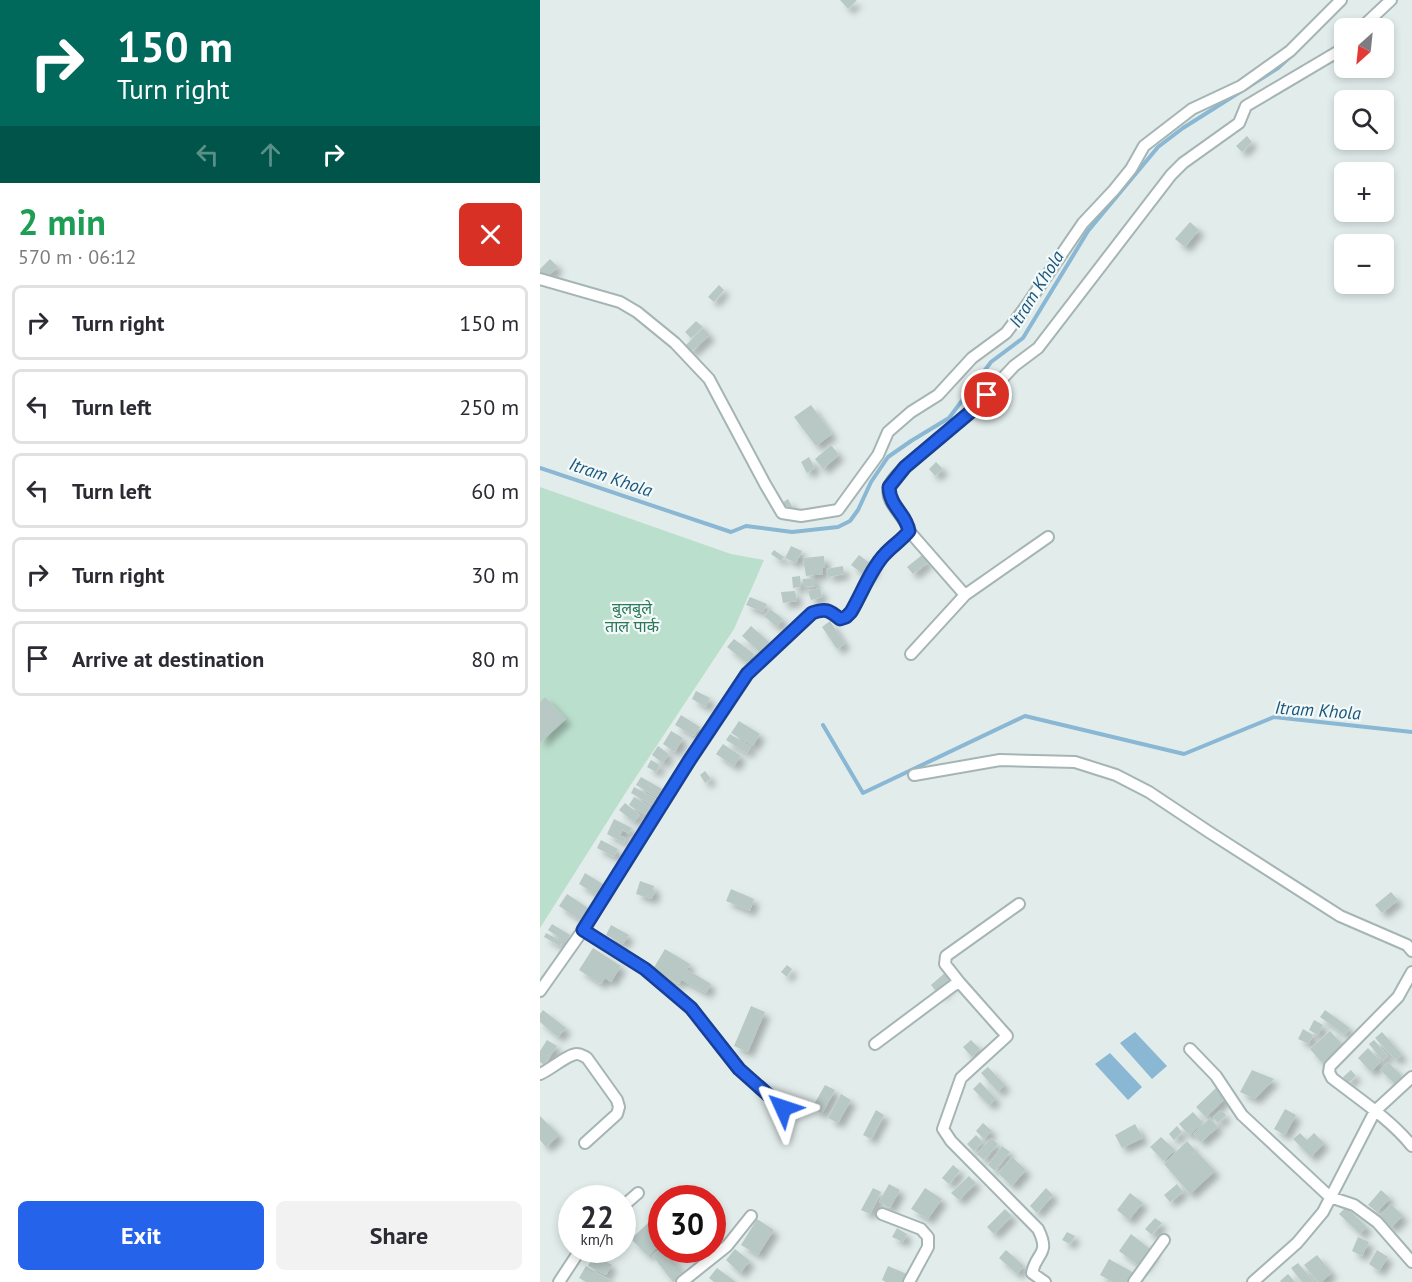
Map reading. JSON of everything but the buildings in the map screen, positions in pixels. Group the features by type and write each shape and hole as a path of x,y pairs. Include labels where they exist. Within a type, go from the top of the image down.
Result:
{"street":[{"path":"540,279 620,302 637,312 675,343 709,380 782,513 801,516 838,510 878,455 888,432 911,412 938,394 972,358 1006,333 1083,223 1131,169 1144,146 1192,109 1241,86 1290,51 1341,0"},
{"path":"1372,18 1391,0"},
{"path":"965,595 909,531 908,525 892,503 889,487 896,476 974,409 1014,366 1038,348 1171,175 1183,163 1239,123 1246,106 1334,54"},
{"path":"540,991 583,930 747,674 812,613 828,610 840,619 846,617 851,612 878,562 909,531"},
{"path":"911,654 965,595 1048,537"},
{"path":"914,775 1000,760 1075,762 1116,775 1149,792 1340,916 1407,945 1412,951"},
{"path":"1019,904 946,956 945,964 1007,1036 961,1078 943,1129 951,1141 1038,1229 1043,1240 1043,1250 1032,1273 1045,1282"},
{"path":"583,930 645,969 691,1008 739,1069 783,1108"},
{"path":"1412,972 1398,997 1330,1066 1329,1072 1332,1078 1375,1111 1403,1135 1412,1146"},
{"path":"875,1044 954,985 960,983"},
{"path":"1190,1049 1216,1076 1242,1115 1330,1197 1354,1205 1377,1222 1412,1262"},
{"path":"540,1074 571,1055 580,1054 587,1058 617,1100 619,1107 617,1114 585,1143"},
{"path":"1253,1282 1297,1243 1323,1212 1375,1111 1412,1077"},
{"path":"882,1214 921,1229 928,1237 928,1247 909,1282"},
{"path":"682,1282 727,1246 751,1216"},
{"path":"1134,1282 1164,1240"},
{"path":"560,1282 572,1263"}],"green space":[{"name":"बुलबुले ताल पार्क","path":"540,487 731,554 764,560 734,629 628,789 540,928"}],"water":[{"path":"1135,1032 1167,1066 1152,1079 1120,1043"},
{"path":"1110,1053 1142,1087 1128,1100 1095,1064"}],"waterway":[{"name":"Itram Khola","path":"540,468 731,532 746,526 792,532 838,527 850,521 858,510 871,482 888,457 949,418 991,362 1023,338 1088,231 1158,147 1183,128 1278,68 1290,57"},
{"name":"Itram Khola","path":"823,725 863,793 1025,716 1184,754 1274,717 1412,732"}],"route":[{"path":"783,1108 739,1069 691,1008 645,969 583,930 689,761 747,674 812,613 828,610 840,619 846,617 851,612 878,562 909,531 908,525 889,496 889,487 896,476 974,409 987,395"}]}
